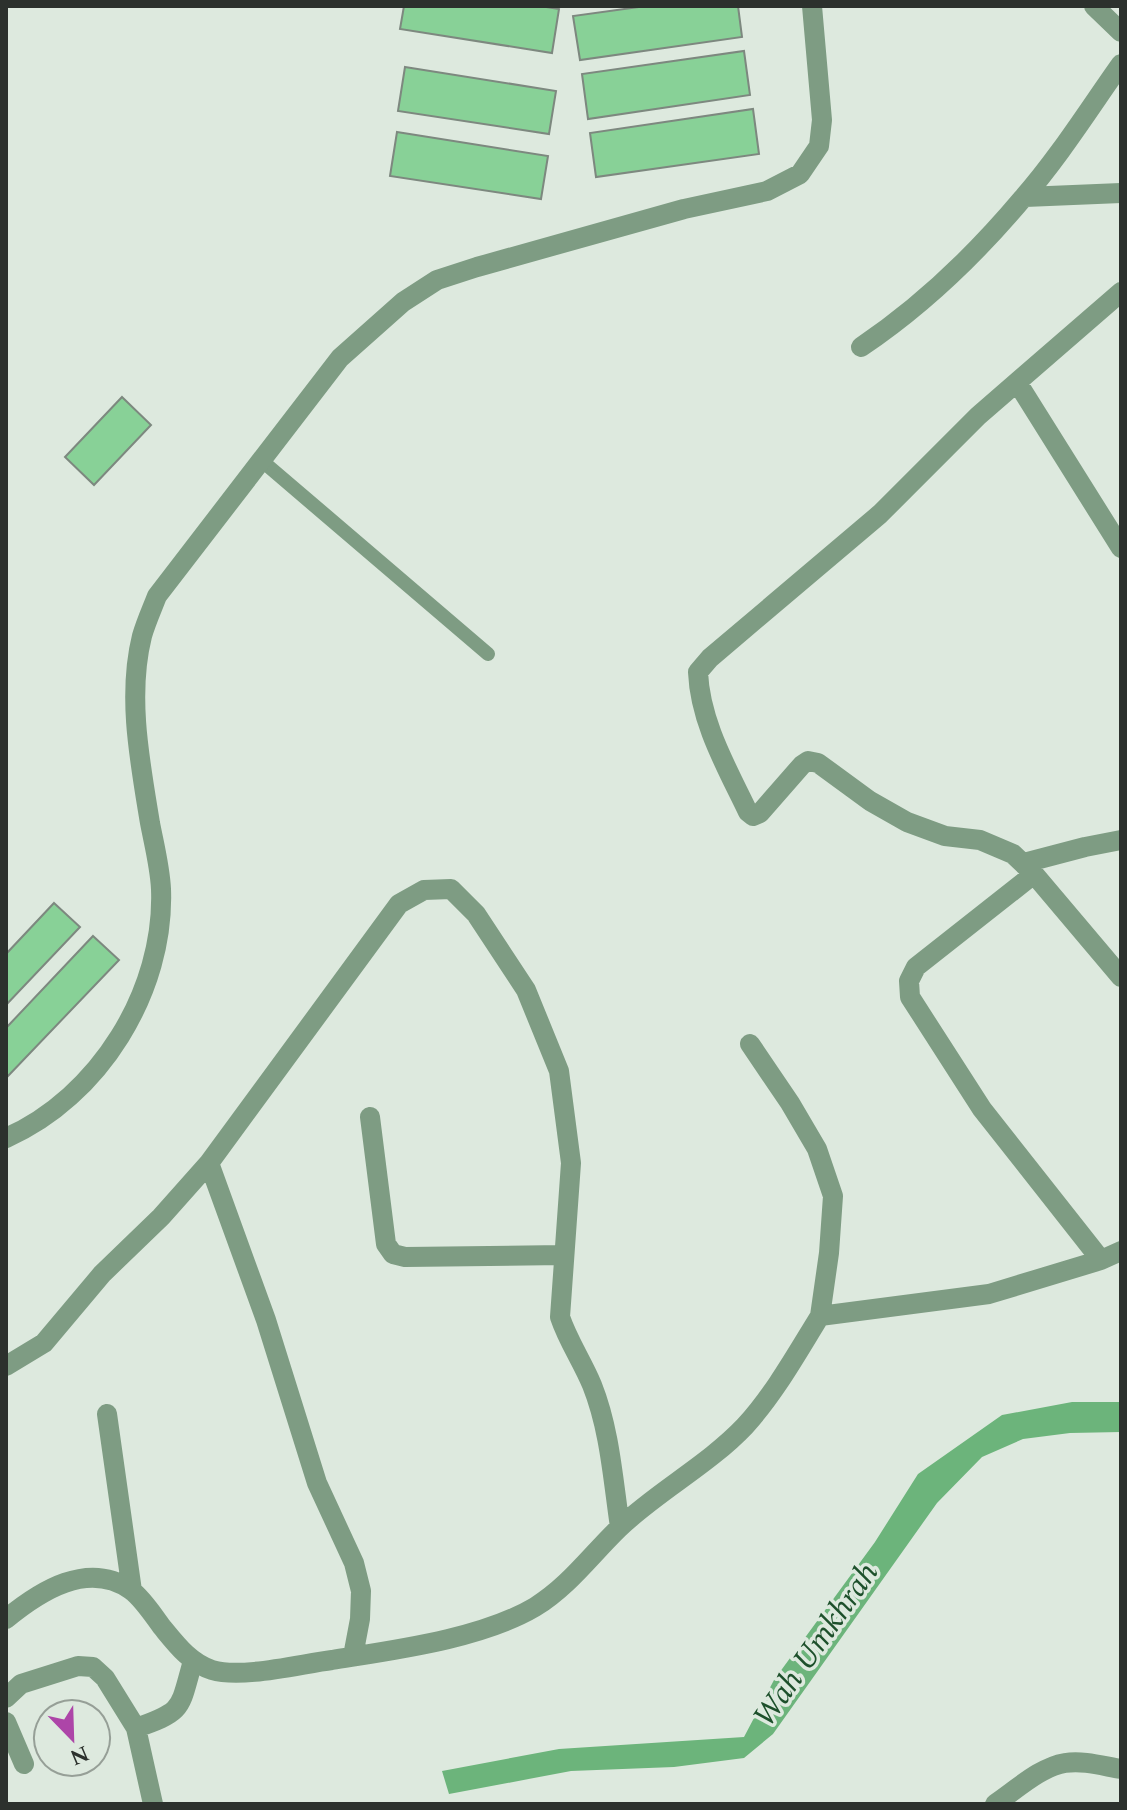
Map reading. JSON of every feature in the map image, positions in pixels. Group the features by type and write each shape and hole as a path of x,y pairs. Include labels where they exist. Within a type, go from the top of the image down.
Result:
{"street":[{"path":"6,1138 41,1117 77,1089 101,1065 125,1032 149,976 159,937 161,888 137,738 137,665 143,634 157,596 340,358 403,302 437,280 684,209 767,191 800,174 819,146 822,120 812,6"},
{"path":"1094,6 1121,32"},
{"path":"861,347 899,322 965,261 1025,197 1121,64"},
{"path":"1025,197 1121,193"},
{"path":"1121,292 978,416 880,514 710,658 698,672 699,693 720,754 748,812 753,816 760,813 802,765 808,761 818,763 870,801 907,822 945,836 980,840 1013,854 1029,868 1121,977"},
{"path":"1017,382 1121,548"},
{"path":"1101,1260 982,1109 910,997 909,981 916,967 1029,868 1085,847 1121,840"},
{"path":"6,1366 44,1343 102,1274 161,1217 209,1163 399,904 424,890 451,889 476,914 526,990 559,1071 571,1163 560,1317 566,1337 591,1383 604,1420 620,1527"},
{"path":"6,1619 27,1601 56,1585 81,1577 106,1579 132,1591 193,1661 213,1670 253,1672 427,1645 497,1623 535,1607 568,1582 620,1527 712,1456 745,1425 774,1389 820,1316 833,1196 817,1149 750,1044"},
{"path":"370,1117 386,1244 393,1254 405,1257 563,1255"},
{"path":"209,1163 266,1320 317,1483 354,1563 361,1591 360,1619 353,1656"},
{"path":"820,1316 989,1294 1121,1251"},
{"path":"107,1414 132,1591"},
{"path":"136,1728 169,1716 180,1705 193,1661"},
{"path":"6,1698 21,1684 78,1666 93,1667 105,1678 136,1728 153,1804"},
{"path":"6,1722 24,1764"},
{"path":"995,1804 1052,1767 1066,1763 1083,1762 1121,1769"}],"lane":[{"path":"261,460 488,654"}],"water":[{"name":"Wah Umkhrah","path":"1072,1402 1121,1402 1121,1432 1070,1433 1023,1439 982,1457 937,1503 773,1734 744,1758 674,1767 571,1771 449,1794 442,1771 559,1749 744,1737 774,1680 875,1542 918,1474 1002,1415"}],"building":[{"path":"404,6 540,6 559,9 552,53 400,29"},
{"path":"646,6 738,6 742,37 580,60 573,16"},
{"path":"744,51 750,95 588,119 582,74"},
{"path":"405,67 556,91 549,134 398,111"},
{"path":"753,109 759,154 596,177 590,133"},
{"path":"397,132 548,156 541,199 390,176"},
{"path":"122,397 151,425 94,485 65,457"},
{"path":"54,903 80,927 6,1005 6,954"},
{"path":"93,936 119,960 8,1076 6,1028"}]}
